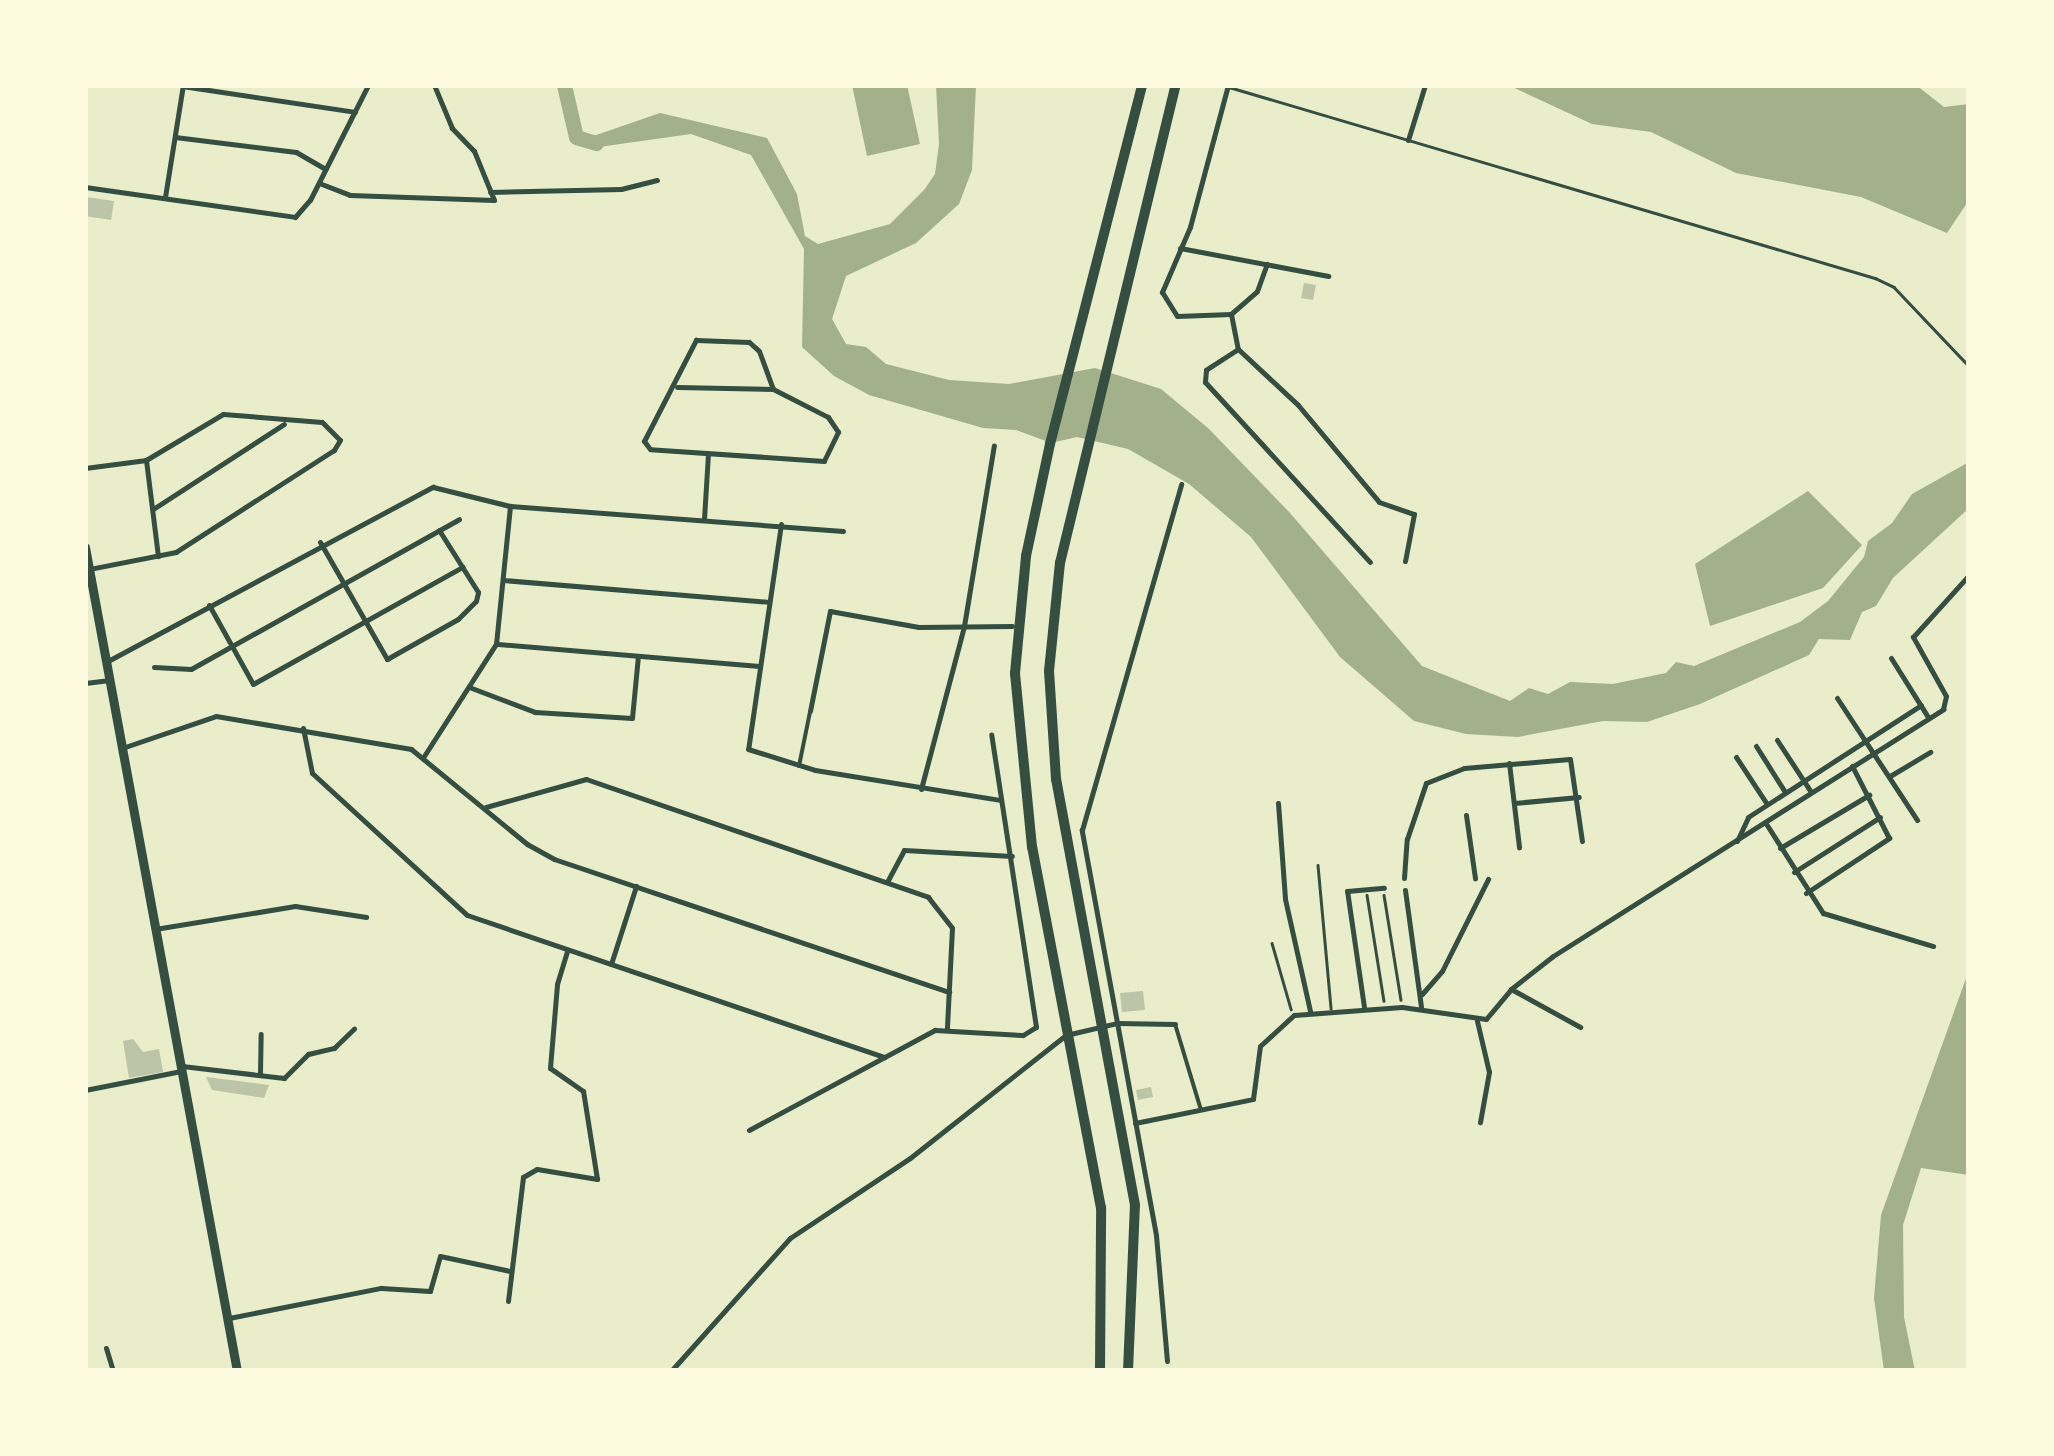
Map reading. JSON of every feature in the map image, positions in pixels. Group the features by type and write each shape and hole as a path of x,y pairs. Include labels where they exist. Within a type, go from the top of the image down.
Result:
{"highway":[{"path":"1100,1371 1102,1208 1032,847 1014,674 1026,556 1050,444 1142,85"},
{"path":"1128,1371 1134,1204 1056,779 1049,671 1072,507 1176,85"},
{"path":"85,547 236,1371"}],"street":[{"path":"85,187 296,217 319,183 368,85"},
{"path":"319,183 350,195 494,200 434,85"},
{"path":"1408,140 1425,85"},
{"path":"165,198 183,86 355,112"},
{"path":"1228,86 1180,248 1166,269 1162,292 1167,305 1184,317 1231,314 1257,292 1267,264"},
{"path":"174,137 296,152 326,169"},
{"path":"490,192 621,189 658,180"},
{"path":"1180,248 1328,276"},
{"path":"1231,314 1238,350 1298,406 1379,502 1414,514 1406,562"},
{"path":"677,387 773,389 834,422 828,458 820,462 650,449 644,440 677,387 696,340 710,336 749,342 760,351 773,389"},
{"path":"1238,350 1206,370 1205,382 1370,562"},
{"path":"85,468 146,460 223,414 330,425 338,446 176,552 90,569"},
{"path":"152,509 286,422"},
{"path":"920,789 964,626 994,445"},
{"path":"704,518 708,454"},
{"path":"146,460 158,556"},
{"path":"1167,1361 1156,1235 1082,830 1181,484"},
{"path":"106,662 320,542 426,488 510,506 843,531"},
{"path":"424,756 496,644 510,506"},
{"path":"154,667 191,669 458,519"},
{"path":"781,524 748,750 800,766 1000,800"},
{"path":"320,542 387,658 458,620 478,592 439,530"},
{"path":"209,604 253,684 462,567"},
{"path":"1479,1021 1511,988 1945,706 1946,696 1912,637 1969,575"},
{"path":"502,580 769,602"},
{"path":"800,766 830,610 919,627 1012,626"},
{"path":"496,644 759,666"},
{"path":"470,688 535,712 632,718 638,656"},
{"path":"1891,658 1928,717"},
{"path":"85,683 110,680"},
{"path":"1837,698 1917,820"},
{"path":"1737,841 1748,817 1921,706"},
{"path":"122,748 216,716 303,728 424,756 540,852 950,992"},
{"path":"303,728 312,772 466,914 884,1058"},
{"path":"749,1130 947,1028 1023,1035 1036,1027 991,734"},
{"path":"1776,740 1812,792"},
{"path":"1756,746 1785,792"},
{"path":"1889,777 1930,752"},
{"path":"1736,757 1767,804"},
{"path":"1404,878 1407,839 1426,783 1444,772 1570,759 1582,841"},
{"path":"1509,763 1519,847"},
{"path":"1806,893 1888,841 1880,817 1852,766"},
{"path":"486,808 586,780 928,897 948,917 947,1028"},
{"path":"1780,848 1869,796"},
{"path":"1514,802 1578,797"},
{"path":"1278,803 1284,898 1310,1011"},
{"path":"1466,815 1475,878"},
{"path":"1794,872 1880,817"},
{"path":"1765,822 1806,893 1823,913 1853,917 1933,946"},
{"path":"887,882 904,850 1012,856"},
{"path":"1422,994 1442,972 1488,879"},
{"path":"610,964 636,886"},
{"path":"1364,1007 1347,892 1383,888"},
{"path":"1405,890 1421,1008"},
{"path":"155,928 295,906 366,918"},
{"path":"508,1301 510,1270 521,1234 520,1185 528,1171 597,1179 582,1091 550,1068 556,984 567,951"},
{"path":"1511,988 1580,1028"},
{"path":"1135,1124 1253,1099 1260,1046 1294,1014 1402,1007 1479,1021"},
{"path":"1479,1021 1490,1072 1480,1122"},
{"path":"671,1371 790,1238 910,1158 1066,1036 1117,1023 1175,1024 1201,1111"},
{"path":"85,1090 180,1068 288,1076 303,1057 334,1048 354,1029"},
{"path":"260,1073 261,1034"},
{"path":"226,1318 382,1288 430,1292 440,1256 510,1270"},
{"path":"106,1348 113,1371"}],"lane":[{"path":"1228,86 1876,278 1894,288 1969,366"}],"path":[{"path":"1318,865 1331,1009"},
{"path":"1383,888 1402,1007"},
{"path":"1366,890 1385,1007"},
{"path":"1272,943 1294,1014"}],"shaded area":[{"path":"852,85 907,85 920,144 867,156"},
{"path":"936,85 976,85 972,170 959,204 916,243 846,276 832,319 846,344 866,347 886,364 949,380 1009,384 1095,368 1161,389 1208,428 1290,513 1422,666 1510,701 1529,688 1548,694 1570,682 1613,684 1666,673 1676,662 1694,666 1800,622 1828,601 1864,557 1868,541 1892,523 1912,494 1969,462 1969,508 1893,578 1876,606 1862,612 1850,640 1819,639 1809,655 1700,704 1647,722 1603,721 1518,737 1466,734 1414,721 1340,657 1251,537 1189,484 1128,449 1077,437 1051,443 1016,430 983,428 869,395 834,376 802,347 804,249 751,155 691,134 599,147 576,142 660,113 767,138 797,194 805,236 818,244 890,224 924,190 935,174 939,144"},
{"path":"1508,85 1916,85 1944,107 1969,104 1969,200 1947,233 1861,197 1736,173 1651,132 1592,124"},
{"path":"1808,491 1862,545 1823,588 1710,626 1695,564"},
{"path":"1969,970 1969,1175 1921,1168 1903,1225 1904,1317 1915,1371 1884,1371 1874,1298 1881,1215"}],"building":[{"path":"86,197 114,201 111,220 85,216"},
{"path":"1304,283 1316,285 1313,300 1301,298"},
{"path":"1143,991 1145,1010 1122,1012 1120,993"},
{"path":"133,1039 143,1052 159,1049 163,1072 129,1078 123,1041"},
{"path":"206,1077 269,1085 264,1098 212,1090"},
{"path":"1151,1087 1153,1097 1138,1100 1136,1090"}],"waterway":[{"path":"564,85 576,137 596,143"}]}
